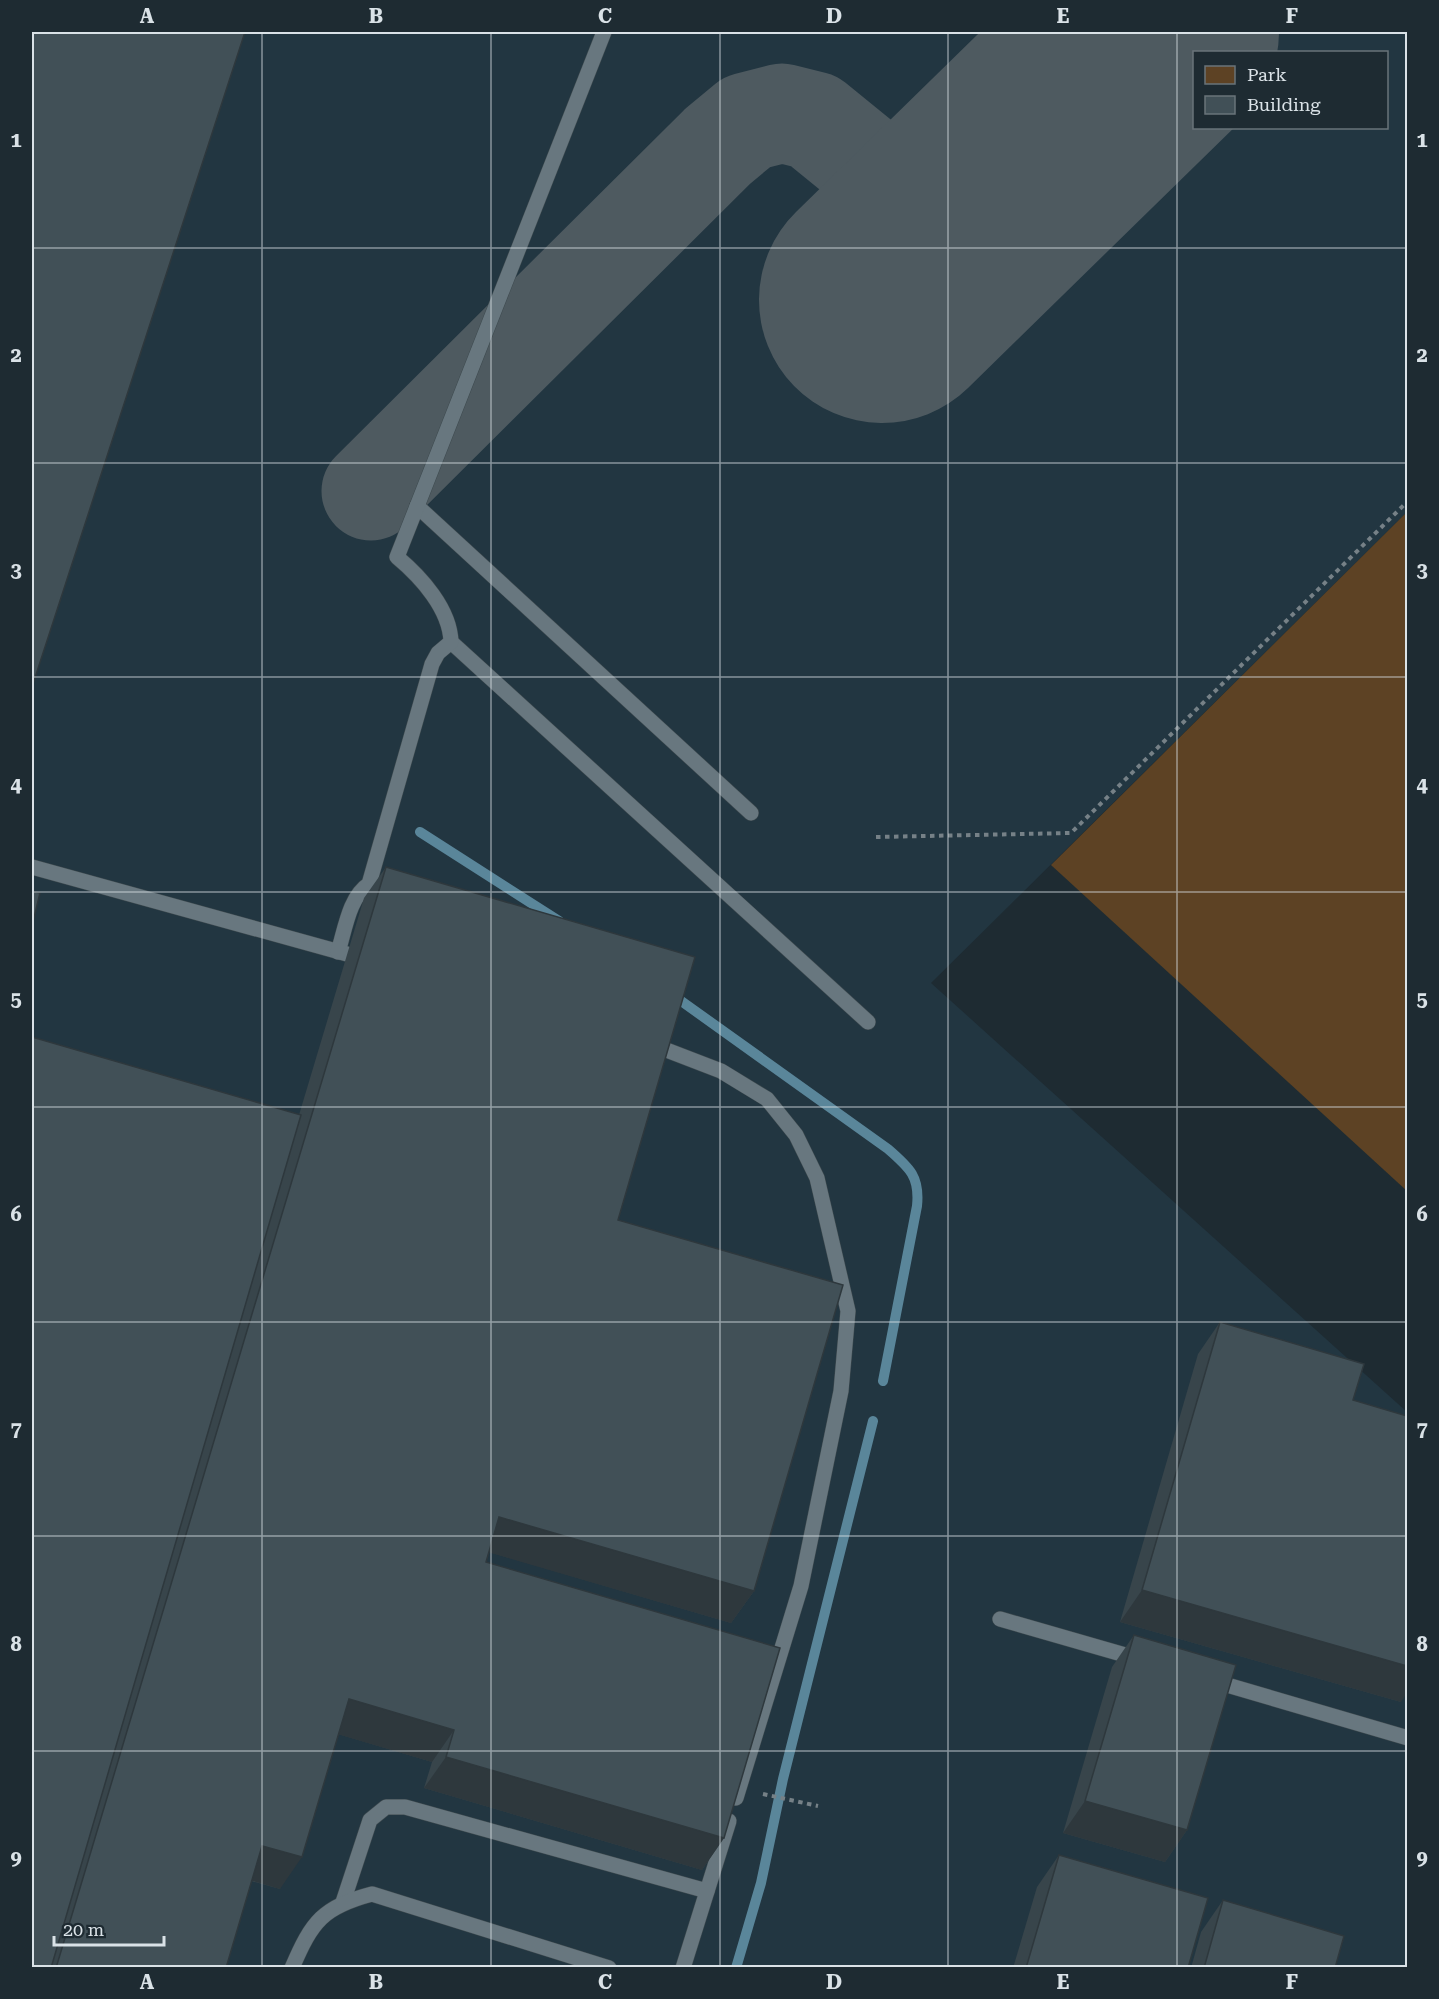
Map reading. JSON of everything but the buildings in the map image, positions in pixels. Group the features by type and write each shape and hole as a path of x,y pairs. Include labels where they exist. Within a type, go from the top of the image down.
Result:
{"lane":[{"path":"604,32 397,557 414,571 446,615 451,628 451,642 868,1022"},
{"path":"417,506 751,813"},
{"path":"32,867 343,953 355,898 360,890 369,884 432,664 438,653 451,642"},
{"path":"656,1046 721,1071 767,1099 796,1135 817,1178 848,1311 841,1391 801,1586 683,1968"},
{"path":"1000,1619 1159,1665"},
{"path":"1193,1675 1407,1738"},
{"path":"343,1902 370,1820 386,1807 405,1807 707,1891"},
{"path":"292,1968 320,1917 343,1902 372,1894 609,1968"}],"path":[{"path":"876,837 1071,833 1407,501"},
{"path":"757,1792 818,1806"}],"shaded area":[{"path":"32,32 1407,32 1407,512 931,983 1407,1412 1407,1967 32,1968"}],"green space":[{"path":"1407,512 1407,1191 1051,865"}],"waterway":[{"path":"420,832 559,921"},
{"path":"670,993 888,1149 912,1174 917,1188 917,1206 883,1381"},
{"path":"736,1968 761,1883 783,1779 873,1421"}],"taxiway":[{"path":"371,491 718,146 747,122 782,113 814,121 884,178 923,197 962,193 1073,113"}],"runway":[{"path":"882,300 1156,32"}]}
